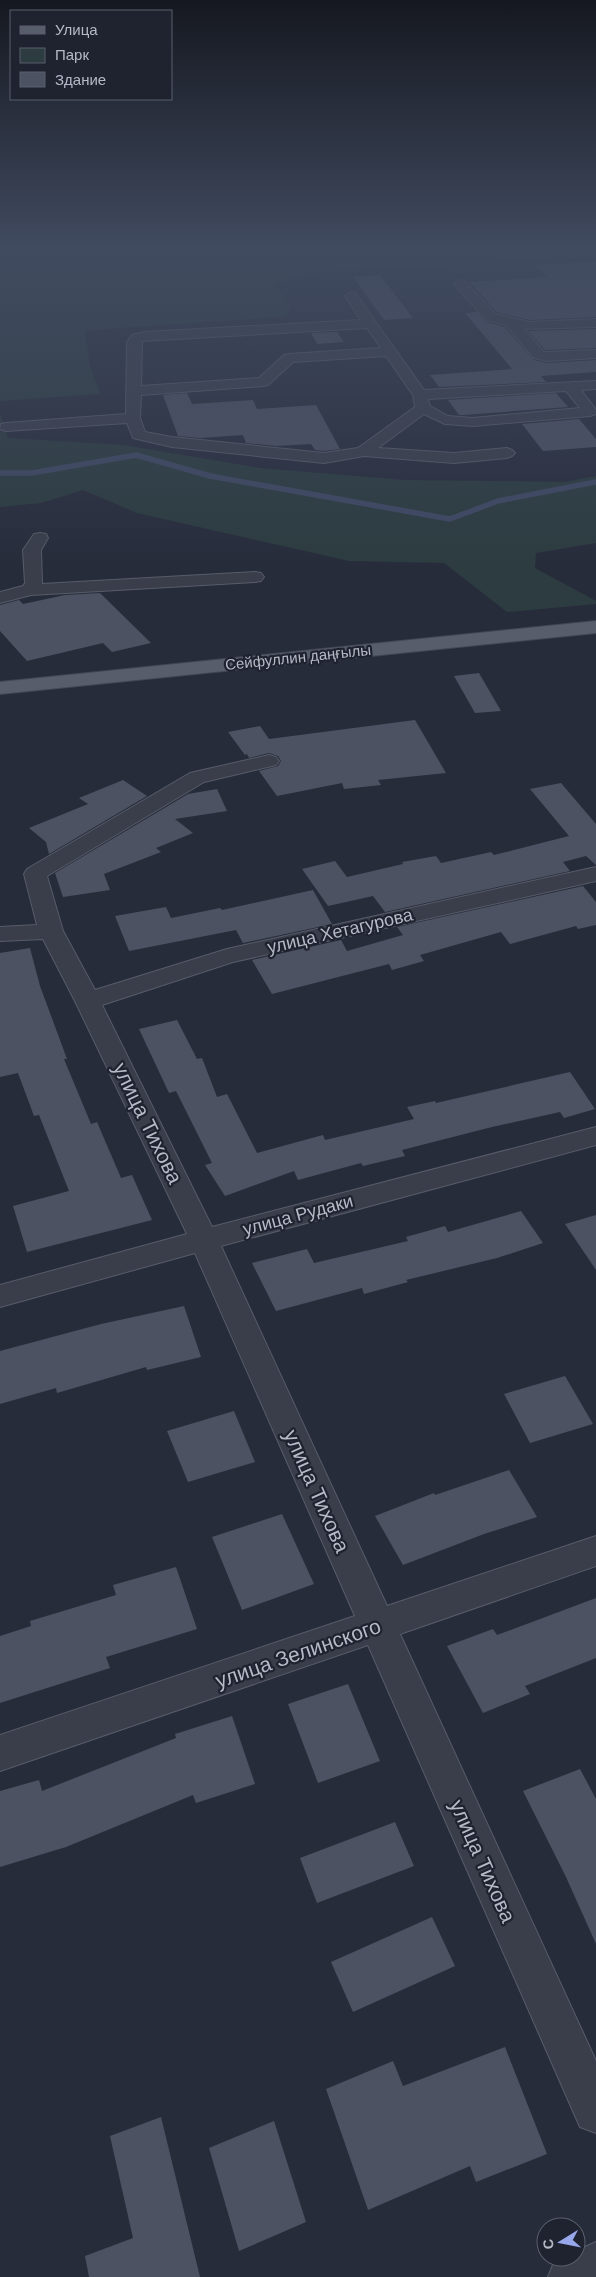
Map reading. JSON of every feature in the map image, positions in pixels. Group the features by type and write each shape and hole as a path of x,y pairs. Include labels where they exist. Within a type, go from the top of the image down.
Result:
{"main road":[{"name":"Сейфуллин даңғылы","path":"0,688 596,627"}],"street":[{"path":"134,354 133,418 138,434 172,442 324,458 363,451 430,458 454,458 507,453"},
{"path":"133,391 263,382 289,358 351,354"},
{"path":"389,354 421,402 445,420 473,422 590,412 570,386"},
{"path":"538,354 548,357 592,354"},
{"path":"363,451 421,402 570,386 596,385"},
{"path":"6,427 133,418"},
{"path":"30,590 34,583 32,550 40,538"},
{"path":"0,598 30,590 255,577"},
{"name":"улица Тихова","path":"269,762 197,777 126,822 35,874 51,931 88,1001 204,1240 596,2111"},
{"name":"улица Хетагурова","path":"88,1001 227,956 596,874"},
{"path":"0,934 51,931"},
{"name":"улица Рудаки","path":"0,1296 596,1136"},
{"name":"улица Зелинского","path":"0,1753 596,1551"},
{"path":"572,2277 596,2266"}],"green space":[{"path":"0,354 88,354 90,366 100,394 0,401"},
{"path":"0,413 8,438 124,445 260,468 405,480 564,482 596,476 596,543 536,553 535,568 596,601 596,604 507,612 444,563 349,561 137,513 83,490 41,503 0,507"}],"building":[{"path":"500,354 529,354 534,360 548,363 596,360 596,372 541,376 546,382 439,387 430,375 512,369"},
{"path":"187,393 192,404 253,400 257,409 316,405 340,449 315,450 311,444 277,446 246,443 243,435 200,438 178,436 163,395"},
{"path":"556,393 568,407 459,415 448,400"},
{"path":"579,419 596,439 596,447 543,451 522,424"},
{"path":"100,593 151,643 112,652 103,643 27,661 0,631 0,605 19,600 23,604 65,595"},
{"path":"479,673 501,711 475,713 454,676"},
{"path":"415,720 446,773 378,780 381,785 344,789 342,783 277,796 259,771 278,766 281,761 278,756 269,753 249,758 228,732 260,726 269,739"},
{"path":"123,780 147,796 49,854 46,842 29,828 88,804 79,798"},
{"path":"561,783 596,824 596,865 586,856 563,862 570,871 385,912 373,896 328,906 302,869 335,861 347,877 403,864 402,862 436,856 441,863 491,852 494,855 569,836 530,789"},
{"path":"217,789 227,811 175,819 193,833 156,848 161,852 104,874 110,890 63,897 55,873 188,794"},
{"path":"583,886 596,902 596,925 578,929 576,926 510,944 501,932 420,955 424,961 392,970 389,964 272,994 252,960 341,940 347,951 403,935 397,927"},
{"path":"313,890 332,924 243,943 236,930 129,951 115,916 166,907 171,918 220,908 222,910"},
{"path":"30,948 40,986 67,1059 64,1059 91,1124 97,1122 121,1178 132,1175 152,1220 27,1252 13,1206 69,1191 39,1115 34,1116 18,1073 0,1077 0,953"},
{"path":"177,1020 197,1059 202,1058 217,1097 227,1094 257,1153 323,1135 325,1140 414,1119 407,1107 435,1101 436,1103 570,1072 595,1109 564,1118 560,1112 492,1127 402,1150 405,1156 363,1166 361,1163 298,1180 294,1171 225,1196 205,1165 212,1163 176,1091 169,1093 139,1029"},
{"path":"521,1211 543,1243 497,1258 406,1280 408,1282 364,1294 362,1288 276,1311 252,1263 307,1249 314,1263 408,1241 406,1237 445,1226 448,1232"},
{"path":"596,1215 596,1270 565,1224"},
{"path":"184,1306 201,1357 147,1370 146,1367 57,1393 56,1388 0,1404 0,1351 101,1324"},
{"path":"565,1376 593,1424 530,1443 504,1394"},
{"path":"234,1411 255,1462 188,1482 167,1431"},
{"path":"509,1470 537,1517 484,1534 403,1565 375,1516 434,1493 435,1495"},
{"path":"282,1514 314,1584 242,1610 212,1537"},
{"path":"176,1567 197,1629 106,1657 110,1668 0,1703 0,1636 31,1626 30,1621 116,1595 113,1585"},
{"path":"596,1598 596,1658 525,1686 530,1694 483,1713 447,1646 493,1629 497,1635"},
{"path":"348,1684 380,1761 318,1783 288,1704"},
{"path":"232,1716 255,1784 196,1803 193,1795 66,1847 0,1867 0,1791 39,1780 42,1791 176,1738 175,1734"},
{"path":"580,1769 596,1799 596,1944 566,1877 523,1791"},
{"path":"395,1822 414,1866 317,1903 300,1858"},
{"path":"432,1917 455,1966 353,2012 331,1962"},
{"path":"505,2047 547,2154 476,2182 470,2166 368,2210 326,2089 393,2061 403,2086"},
{"path":"161,2117 200,2277 89,2277 85,2256 133,2238 110,2136"},
{"path":"274,2121 306,2222 239,2251 209,2148"}],"waterway":[{"path":"0,473 32,473 136,455 210,476 450,519 498,501 596,482"}]}
